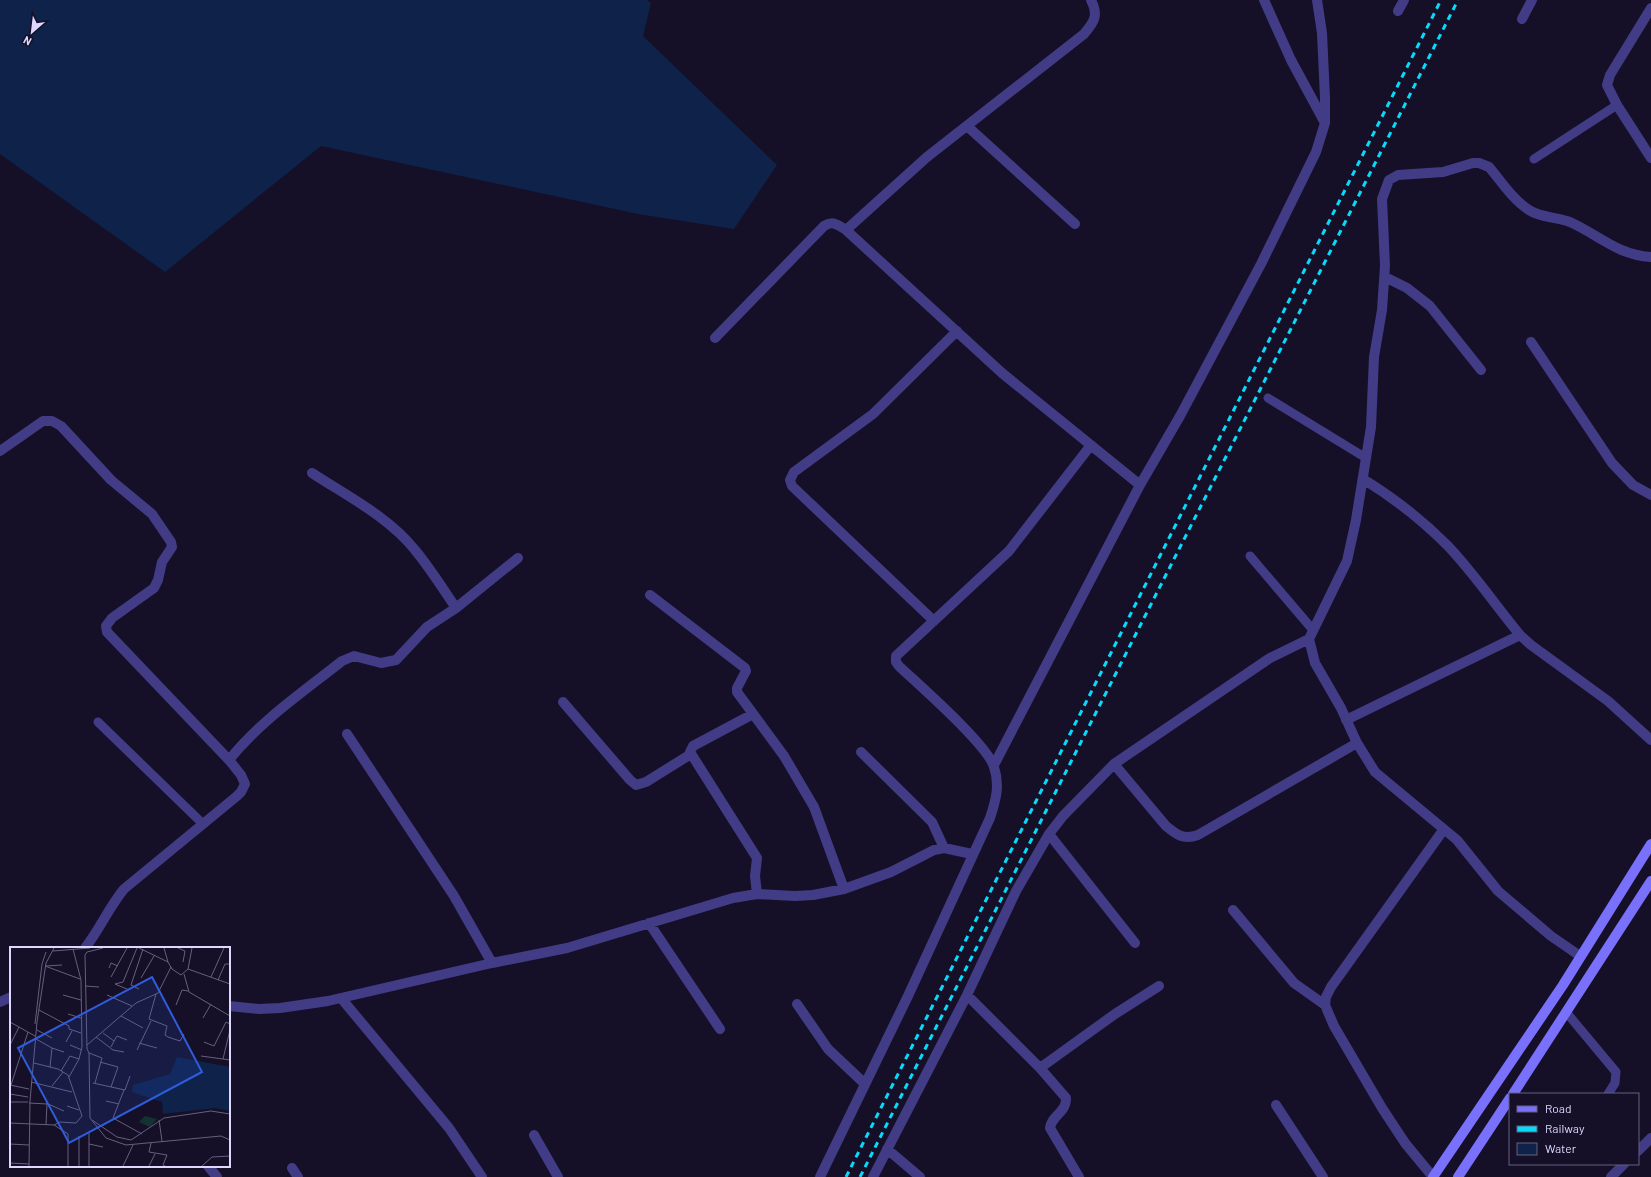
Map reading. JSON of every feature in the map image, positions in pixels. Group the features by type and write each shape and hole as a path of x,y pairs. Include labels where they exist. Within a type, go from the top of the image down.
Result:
{"main road":[{"path":"1433,1177 1563,985 1651,844"},
{"path":"1514,1093 1651,881"},
{"path":"1458,1177 1509,1100"}],"street":[{"path":"846,230 927,157 1084,34 1094,20 1096,13 1091,0"},
{"path":"1264,0 1291,60 1325,123"},
{"path":"994,765 1140,485 1180,416 1260,264 1316,152 1325,123 1322,40 1317,0"},
{"path":"1398,11 1404,0"},
{"path":"1522,19 1532,0"},
{"path":"1651,8 1608,80 1609,91 1651,158"},
{"path":"967,126 1075,224"},
{"path":"873,1177 967,995 1016,891 1049,834 1090,787 1114,764 1264,662 1311,634 1347,561 1356,520 1371,427 1374,357 1382,310 1385,277 1382,199 1389,180 1398,175 1443,172 1479,163 1489,167 1522,205 1530,211 1570,222 1600,240 1626,253 1651,257"},
{"path":"715,338 824,226 832,222 846,230 1002,373 1140,485"},
{"path":"1385,277 1413,292 1430,306 1481,370"},
{"path":"934,622 792,486 790,480 794,472 873,414 957,331"},
{"path":"1531,342 1612,463 1633,485 1651,495"},
{"path":"0,452 42,421 52,420 61,426 111,480 148,510 156,519 172,547 161,565 157,583 150,592 112,618 106,629 110,637 229,760 244,780 243,789 237,796 124,889 114,902 99,930 86,947"},
{"path":"820,1177 908,996 972,854 990,818 997,798 998,781 994,765 982,746 896,662 895,659 898,653 934,622 1009,551 1091,445"},
{"path":"312,473 381,519 400,534 415,550 456,608"},
{"path":"1363,479 1395,498 1448,546 1520,635 1543,654 1608,701 1651,740"},
{"path":"229,760 258,728 347,657 354,656 381,663 396,660 427,627 456,608 518,558"},
{"path":"650,595 745,668 746,672 736,690 784,756 814,806 844,889"},
{"path":"1311,634 1315,663 1346,720 1356,743 1375,772 1457,840 1498,891 1552,936 1580,956"},
{"path":"1346,720 1520,635"},
{"path":"563,702 630,780 636,785 646,782 691,754"},
{"path":"753,714 692,746 690,750 691,754 757,858 757,894"},
{"path":"347,734 451,890 492,963"},
{"path":"1114,764 1166,826 1174,832 1189,838 1198,835 1356,743"},
{"path":"861,752 932,822 944,848"},
{"path":"1325,1006 1326,997 1331,987 1444,829"},
{"path":"1049,834 1135,943"},
{"path":"230,1006 259,1009 280,1008 341,998 492,963 567,948 733,898 757,894 795,896 844,889 891,872 934,850 944,848 972,854"},
{"path":"1233,910 1294,983 1325,1006 1334,1026 1382,1108 1406,1144 1433,1177"},
{"path":"650,924 720,1029"},
{"path":"1040,1068 1115,1014 1159,986"},
{"path":"967,995 1040,1068 1066,1098 1064,1108 1053,1120 1050,1128 1079,1177"},
{"path":"0,1002 10,998"},
{"path":"341,998 449,1128 482,1177"},
{"path":"797,1004 828,1049 865,1084"},
{"path":"1276,1105 1323,1177"},
{"path":"534,1135 558,1177"},
{"path":"1639,1150 1651,1138"},
{"path":"887,1149 920,1177"},
{"path":"1611,1177 1623,1165"},
{"path":"209,1167 217,1177"},
{"path":"292,1168 298,1177"}],"lane":[{"path":"1534,159 1617,105"},
{"path":"1268,398 1366,458"},
{"path":"1250,556 1311,634"},
{"path":"98,722 204,824"},
{"path":"1566,1012 1616,1072 1615,1083 1609,1093"}],"water":[{"path":"0,0 647,0 651,3 643,36 777,165 734,229 638,214 321,146 165,272 0,154"}],"railway":[{"path":"846,1177 1441,0"},
{"path":"860,1177 1458,0"}]}
